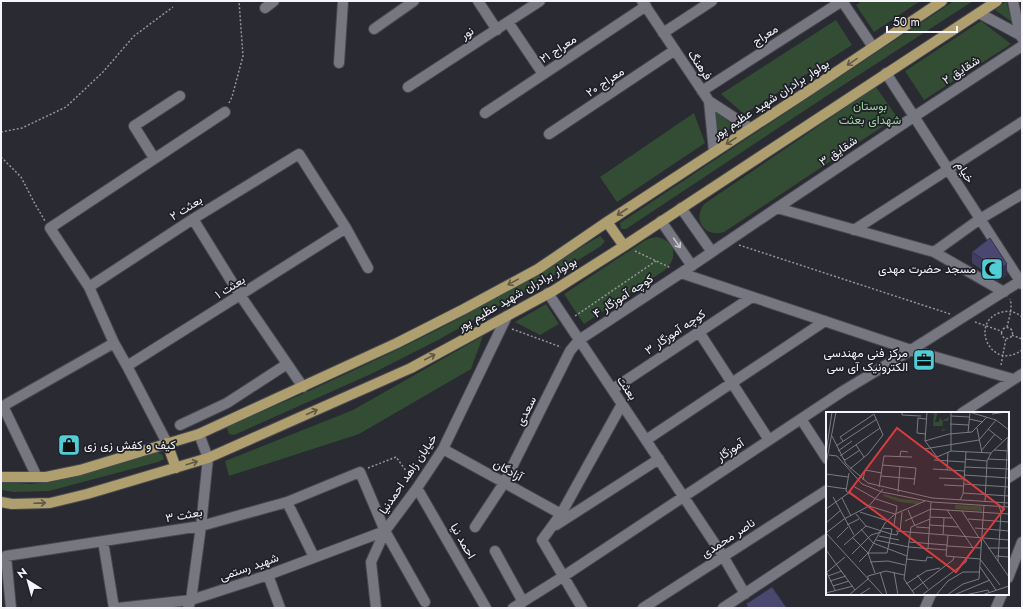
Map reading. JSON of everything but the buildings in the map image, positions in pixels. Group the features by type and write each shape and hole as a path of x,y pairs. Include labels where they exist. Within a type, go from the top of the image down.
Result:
{"main road":[{"name":"بولوار برادران شهید عظیم‌ پور","path":"1,476 46,477 80,470 199,434 397,343 538,269 942,1"},
{"name":"بولوار برادران شهید عظیم‌ پور","path":"1,502 12,504 50,503 87,494 208,458 411,368 548,293 624,246 997,1"},
{"path":"607,222 624,246"},
{"path":"167,443 176,468"}],"street":[{"path":"265,8 274,1"},
{"path":"339,63 343,1"},
{"path":"374,29 414,1"},
{"path":"478,1 497,30"},
{"name":"نور","path":"408,87 540,1"},
{"path":"663,33 712,1"},
{"path":"842,1 874,47"},
{"name":"معراج","path":"702,91 842,1"},
{"path":"1013,1 1021,37"},
{"name":"فرهنگ","path":"644,4 709,101 714,152"},
{"name":"معراج ۲۱","path":"485,113 644,4"},
{"path":"979,13 1021,37"},
{"path":"508,22 543,74"},
{"name":"شقایق ۲","path":"914,116 1022,46"},
{"name":"معراج ۲۰","path":"549,134 675,50"},
{"name":"خیام","path":"886,73 949,169 980,220 1022,282"},
{"path":"154,158 134,126 180,96"},
{"path":"709,101 750,128"},
{"path":"167,443 114,343 89,288 50,228 225,112"},
{"name":"شقایق ۳","path":"728,241 914,116"},
{"path":"854,230 1022,122"},
{"name":"بعثت ۲","path":"89,288 193,219 299,154 346,228"},
{"path":"934,252 980,220 1022,194"},
{"path":"681,208 712,252"},
{"path":"777,208 934,252 1004,292"},
{"path":"193,219 240,295 303,387"},
{"path":"661,221 692,266"},
{"path":"346,228 368,268"},
{"name":"بعثت ۱","path":"127,366 346,228"},
{"name":"کوچه آموزگار ۴","path":"570,351 579,340 728,241"},
{"path":"681,273 912,350 1018,376"},
{"name":"آموزگار","path":"564,576 843,391 1022,282"},
{"name":"بعثت","path":"548,293 684,496 723,556 745,594"},
{"name":"کوچه آموزگار ۳","path":"613,389 752,297"},
{"name":"خیابان زاهد احمدنیا","path":"375,608 371,562 385,531 417,488 443,449 507,316"},
{"path":"646,440 825,321"},
{"path":"699,332 768,440"},
{"path":"37,477 3,406 114,343"},
{"name":"سعدی","path":"475,527 504,483 570,351"},
{"path":"180,425 227,403 287,364"},
{"path":"964,412 1018,376"},
{"path":"582,608 542,540 561,514 622,404"},
{"path":"801,419 826,457"},
{"path":"189,604 201,526 208,458 199,434"},
{"name":"آزادگان","path":"443,449 561,514"},
{"path":"551,528 659,459"},
{"path":"360,472 385,531 426,602"},
{"name":"بعثت ۳","path":"11,608 6,556 201,526 287,502 360,472"},
{"path":"1009,478 1021,472"},
{"name":"احمد نیا","path":"417,488 486,608"},
{"name":"ناصر محمدی","path":"643,608 826,491"},
{"path":"287,502 314,557"},
{"name":"شهید رستمی","path":"118,608 189,604 385,531"},
{"path":"722,608 826,540"},
{"path":"103,541 114,608"},
{"path":"1009,575 1022,542"},
{"path":"495,551 523,602"},
{"path":"268,575 280,608"},
{"path":"513,608 564,576"},
{"path":"925,608 930,595"},
{"path":"996,608 1002,595"}],"path":[{"path":"225,112 232,97 243,56 239,1"},
{"path":"1,132 22,128 66,107 103,72 134,36 173,7"},
{"path":"1,157 20,177 50,228"},
{"path":"728,241 962,318"},
{"path":"624,246 681,273"},
{"path":"575,316 656,261"},
{"path":"1022,317 1010,311 1003,311 990,318 984,332 985,340 988,346 1000,355 1008,356 1022,350"},
{"path":"1007,327 1010,311"},
{"path":"502,326 570,351"},
{"path":"986,326 1001,331"},
{"path":"1001,331 1003,328 1007,327"},
{"path":"1007,327 1011,329 1012,335"},
{"path":"1001,331 1002,336 1006,338"},
{"path":"1006,338 1012,335 1022,338"},
{"path":"1003,355 1006,338"},
{"path":"360,472 396,456 417,488"}],"green space":[{"path":"862,1 920,1 874,32 856,5"},
{"path":"954,1 973,1 626,229 621,229 620,223"},
{"path":"1006,1 1012,22 995,10"},
{"path":"836,20 852,45 744,114 721,94"},
{"name":"بوستان شهدای بعثت","path":"981,21 1011,44 924,100 905,71"},
{"name":"بوستان شهدای بعثت","path":"876,87 897,117 724,232 711,232 702,226 699,216 704,204"},
{"path":"712,108 734,126 720,136"},
{"path":"694,113 705,143 617,202 600,177"},
{"path":"600,236 605,241 601,246 551,277 438,340 371,374 234,435 229,434 227,428 233,424 336,379 437,330 499,296"},
{"path":"657,237 668,242 673,250 672,260 665,270 584,324 564,294 646,240"},
{"path":"546,304 559,324 540,335 515,322"},
{"path":"483,336 471,369 359,434 229,476 225,461 353,410"},
{"path":"155,452 162,454 164,459 158,462 49,491 14,492 1,490 1,482 31,484 52,482"}],"place":[{"name":"مسجد حضرت مهدی","path":"992,269"},
{"name":"مرکز فنی مهندسی الکترونیک آی سی","path":"924,360"},
{"name":"کیف و کفش زی زی","path":"69,445"}]}
